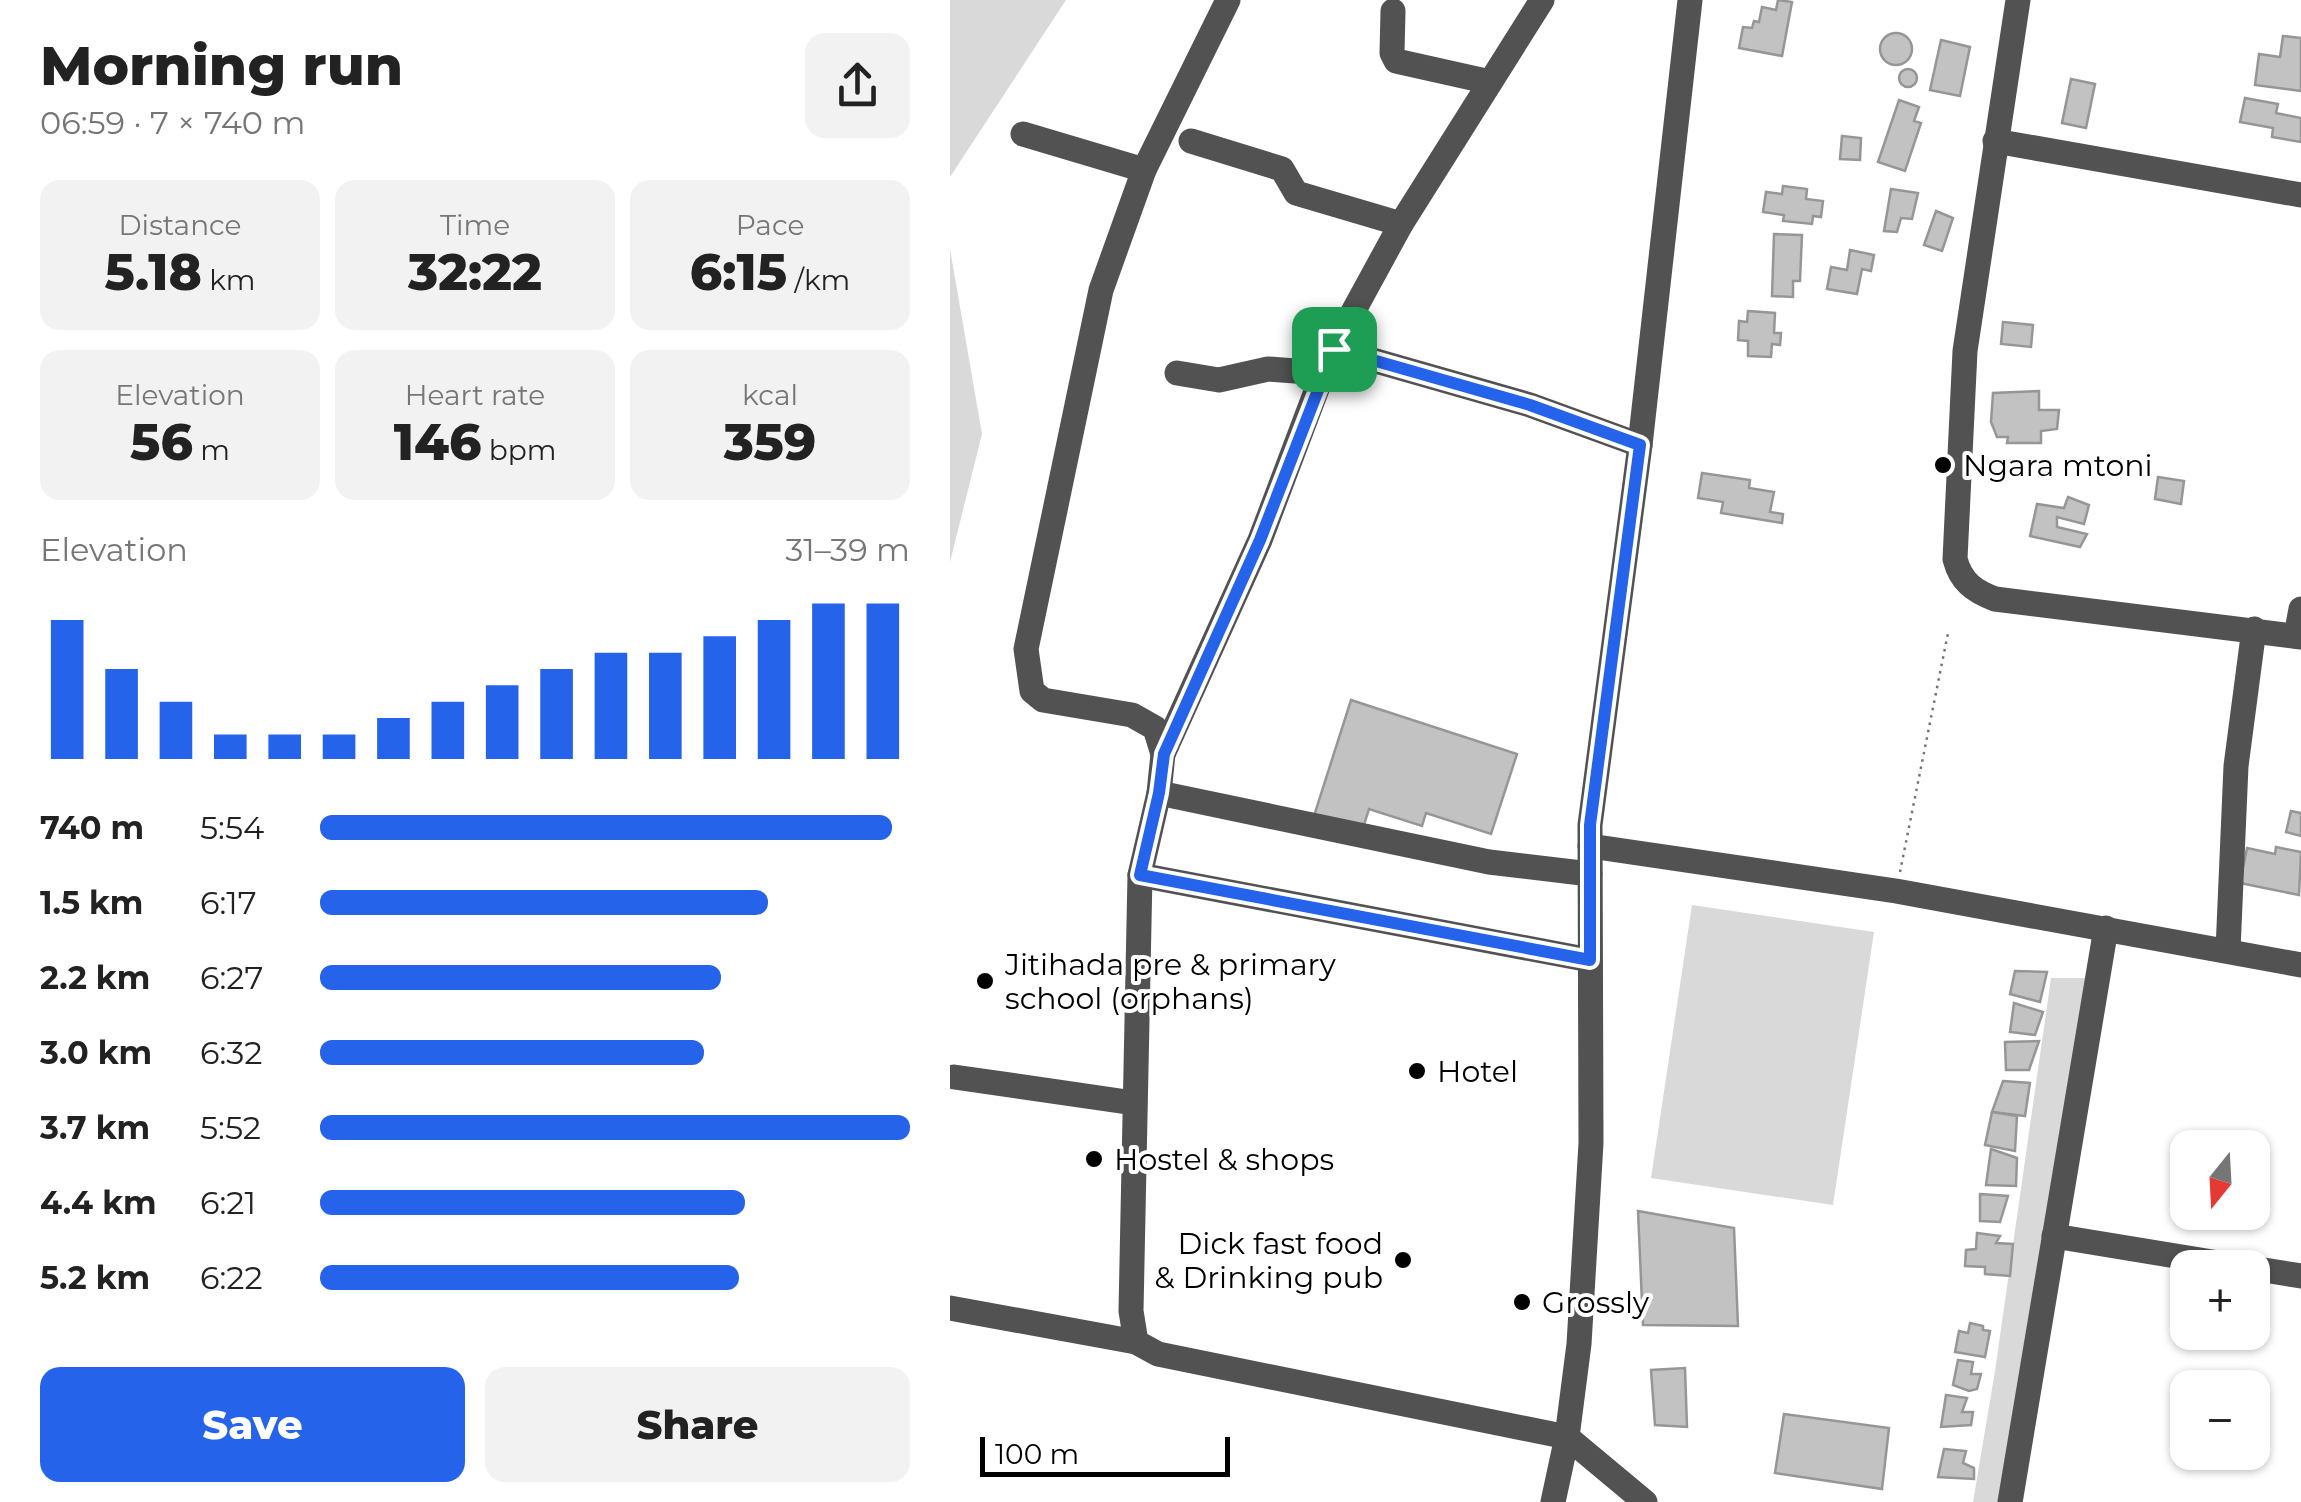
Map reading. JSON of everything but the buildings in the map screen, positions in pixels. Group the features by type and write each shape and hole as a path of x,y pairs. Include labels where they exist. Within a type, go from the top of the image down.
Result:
{"street":[{"path":"1164,754 1155,728 1132,716 1043,700 1032,691 1026,649 1102,290 1144,170 1228,0"},
{"path":"1136,1342 1131,1311 1140,875 1164,754 1260,540 1334,349 1401,224 1542,0"},
{"path":"1554,1502 1579,1344 1590,1143 1590,846 1690,0"},
{"path":"2018,0 1965,351 1954,559 1958,570 1976,592 1995,599 2299,637 2301,609"},
{"path":"1393,11 1392,53 1396,60 1490,82"},
{"path":"1022,134 1144,170"},
{"path":"1192,141 1282,169 1296,193 1401,224"},
{"path":"1995,142 2301,195"},
{"path":"1334,349 1530,405 1640,445"},
{"path":"1177,373 1219,380 1268,369 1322,373"},
{"path":"2228,950 2236,766 2254,630"},
{"path":"1159,793 1489,862 1590,874"},
{"path":"1590,846 1896,891 2301,965"},
{"path":"1140,875 1590,960"},
{"path":"2010,1502 2106,928"},
{"path":"954,1077 1134,1103"},
{"path":"2054,1236 2170,1255"},
{"path":"2270,1271 2301,1276"},
{"path":"950,1308 1136,1342 1158,1354 1567,1437 1645,1502"}],"path":[{"path":"1896,891 1948,633"}],"shaded area":[{"path":"950,0 1066,0 950,177"},
{"path":"950,249 982,434 950,562"},
{"path":"1692,905 1874,932 1833,1205 1651,1178"},
{"path":"2051,978 2107,978 2023,1502 1973,1502 1995,1371"}],"place":[{"name":"Ngara mtoni","path":"1943,465"},
{"name":"Jitihada pre & primary school (orphans)","path":"985,981"},
{"name":"Hotel","path":"1417,1071"},
{"name":"Hostel & shops","path":"1094,1159"},
{"name":"Dick fast food & Drinking pub","path":"1403,1260"},
{"name":"Grossly","path":"1522,1302"}],"route":[{"path":"1334,349 1530,405 1640,445 1590,825 1590,960 1140,875 1164,754 1260,540 1334,349"}]}
